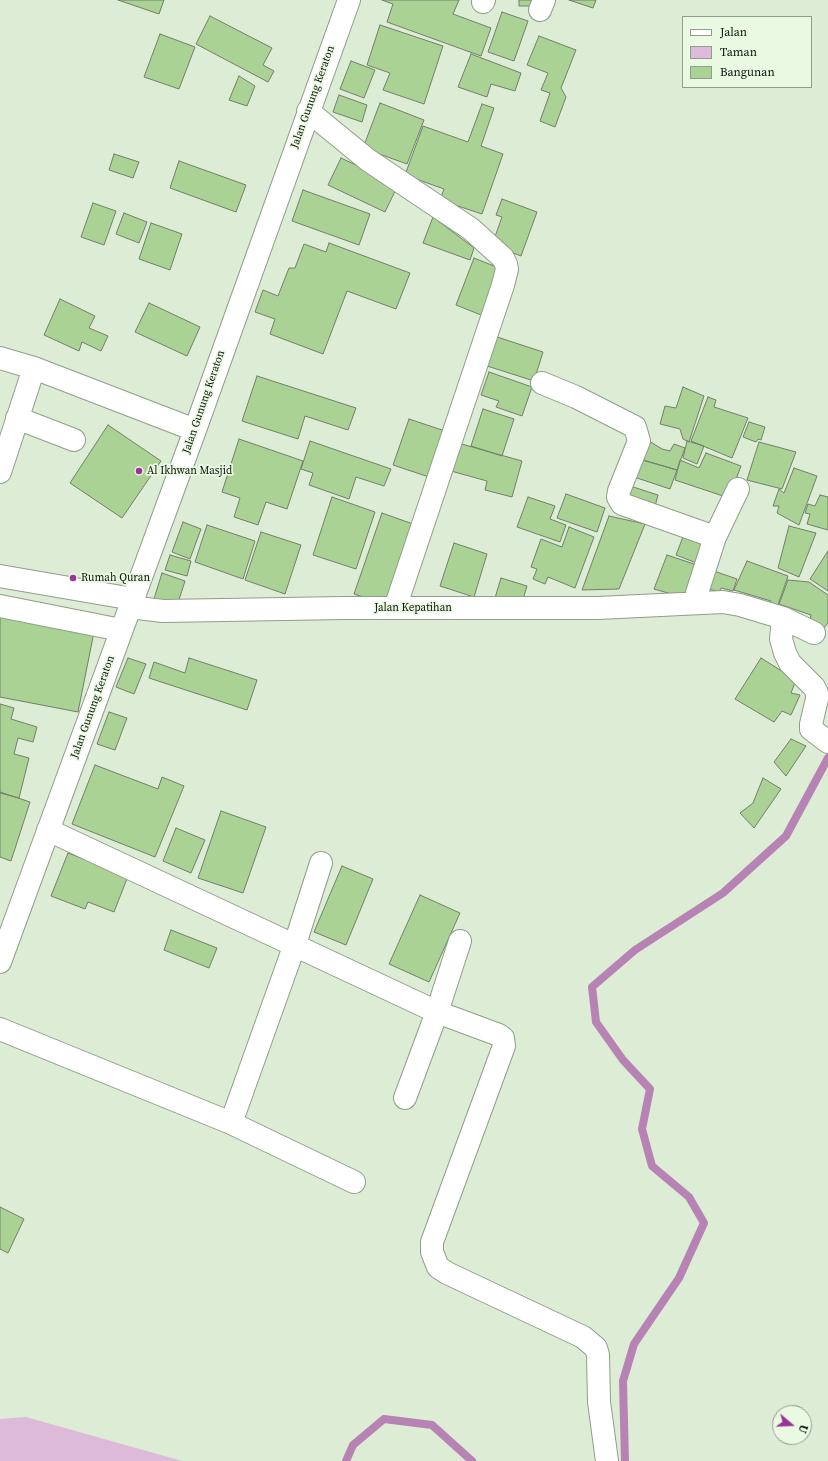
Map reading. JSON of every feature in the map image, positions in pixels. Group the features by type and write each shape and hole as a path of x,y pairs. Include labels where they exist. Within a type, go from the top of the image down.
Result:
{"street":[{"name":"Jalan Gunung Keraton","path":"0,962 8,919 48,830 195,430 349,0"},
{"path":"308,111 368,160 471,229 503,258 507,269 503,285 395,608"},
{"path":"0,358 34,368 195,430"},
{"path":"0,472 34,368"},
{"path":"542,383 576,397 635,428 639,441 619,491 618,497 622,504 715,537"},
{"path":"17,418 74,440"},
{"path":"696,603 697,594 715,537 738,489"},
{"path":"0,576 126,616"},
{"name":"Jalan Kepatihan","path":"126,616 163,611 395,608 598,608 723,602 740,605 782,626 814,633"},
{"path":"0,606 126,616"},
{"path":"782,626 790,663 814,687 817,693 811,729 821,738"},
{"path":"48,830 295,944 437,1012 499,1035 504,1041 432,1242 434,1261 438,1267 447,1273 583,1337 596,1348 598,1355 599,1402 607,1461"},
{"path":"231,1123 295,944 321,863"},
{"path":"405,1098 437,1012 460,941"},
{"path":"0,1029 231,1123 354,1182"}],"green space":[{"path":"26,1417 182,1461 0,1461 0,1419"}],"building":[{"path":"118,0 164,0 159,14"},
{"path":"382,0 459,0 453,14 491,28 481,56 387,22 393,4"},
{"path":"519,0 532,0 530,6 519,6"},
{"path":"569,0 596,0 593,8"},
{"path":"502,12 528,21 514,61 488,52"},
{"path":"210,16 272,48 263,65 274,71 268,82 196,44"},
{"path":"380,25 443,46 424,104 383,90 390,73 367,65"},
{"path":"160,34 195,47 179,89 144,77"},
{"path":"539,36 576,50 561,88 566,97 555,127 540,121 550,93 541,90 548,73 527,65"},
{"path":"471,54 521,73 515,91 491,84 487,97 458,87"},
{"path":"351,61 375,70 364,98 340,89"},
{"path":"239,76 255,86 247,106 229,100"},
{"path":"339,95 367,105 362,122 333,112"},
{"path":"380,103 424,120 407,164 363,148"},
{"path":"482,104 494,108 481,146 503,154 482,214 440,200 444,189 405,175 423,126 468,142"},
{"path":"114,154 139,162 133,178 109,170"},
{"path":"341,158 398,185 385,212 328,185"},
{"path":"179,161 246,185 236,212 170,188"},
{"path":"303,190 370,214 359,245 292,221"},
{"path":"502,199 537,212 521,256 492,245 502,217 496,215"},
{"path":"93,203 116,211 104,245 81,237"},
{"path":"124,213 147,222 139,243 116,234"},
{"path":"433,217 474,248 470,260 423,243"},
{"path":"151,223 182,234 170,270 139,259"},
{"path":"329,243 410,273 396,309 347,291 323,354 270,334 275,319 255,312 263,290 278,296 289,268 295,268 304,244 326,252"},
{"path":"474,258 499,268 481,315 456,305"},
{"path":"60,299 95,316 89,328 108,336 101,351 82,342 79,351 44,335"},
{"path":"149,303 200,327 187,356 135,332"},
{"path":"494,336 543,352 534,381 484,365"},
{"path":"489,372 532,387 522,416 496,407 499,401 481,395"},
{"path":"257,376 356,408 348,430 305,416 298,439 242,421"},
{"path":"683,387 704,396 689,442 683,439 680,429 660,424 665,406 676,408"},
{"path":"708,397 716,400 714,407 748,418 732,458 691,441"},
{"path":"483,409 514,419 502,456 471,446"},
{"path":"409,419 445,431 429,477 393,465"},
{"path":"749,422 765,427 761,440 758,439 756,442 743,437"},
{"path":"108,425 161,461 122,518 70,483"},
{"path":"239,439 303,461 287,509 266,502 258,525 234,517 240,498 222,492"},
{"path":"310,441 391,469 384,486 356,477 349,499 309,485 313,473 301,469"},
{"path":"649,441 662,449 670,451 674,444 685,448 677,470 640,459"},
{"path":"687,441 704,446 697,464 683,458"},
{"path":"759,442 796,452 782,489 747,480"},
{"path":"458,443 522,461 512,497 485,490 487,481 451,471"},
{"path":"706,453 741,466 729,498 675,480 680,460 699,468"},
{"path":"635,458 677,470 670,489 631,476"},
{"path":"794,468 817,476 799,525 777,513 779,506 773,506 779,489 784,493"},
{"path":"627,485 658,495 654,510 622,498"},
{"path":"566,494 605,508 597,532 557,518"},
{"path":"820,495 828,497 828,530 807,524 810,514 805,513 808,504 815,506"},
{"path":"332,497 375,512 356,569 313,555"},
{"path":"528,497 555,506 550,519 566,525 560,542 517,527"},
{"path":"382,513 413,524 386,604 354,594"},
{"path":"609,516 645,524 619,589 582,590"},
{"path":"183,522 201,529 190,559 172,552"},
{"path":"207,525 255,541 243,579 195,562"},
{"path":"789,526 816,533 799,577 778,568"},
{"path":"569,527 594,537 575,588 548,577 545,584 533,579 537,569 531,567 541,539 562,547"},
{"path":"686,529 710,538 699,564 676,555"},
{"path":"261,532 301,545 285,594 245,580"},
{"path":"454,543 487,554 474,597 440,586"},
{"path":"828,551 828,591 810,579"},
{"path":"170,555 191,561 187,576 165,570"},
{"path":"667,555 694,564 689,599 654,589"},
{"path":"747,561 788,576 777,608 770,608 771,601 734,590"},
{"path":"708,569 737,579 733,591 721,588 719,592 703,587"},
{"path":"162,573 185,581 176,609 153,602"},
{"path":"501,578 527,586 521,606 495,598"},
{"path":"788,580 809,582 828,595 828,623 823,629 809,625 811,615 779,604"},
{"path":"0,613 94,632 78,712 0,697"},
{"path":"128,658 146,664 134,694 116,687"},
{"path":"189,658 257,680 247,710 149,678 154,662 185,673"},
{"path":"761,658 796,680 791,693 800,695 791,715 782,711 774,722 735,699"},
{"path":"0,704 14,708 11,719 37,727 33,742 18,738 14,754 29,758 19,798 0,793"},
{"path":"109,712 127,718 115,750 97,744"},
{"path":"791,739 806,746 786,776 774,762"},
{"path":"95,765 158,789 162,777 184,786 155,857 72,824"},
{"path":"763,778 781,789 754,828 740,813 753,803"},
{"path":"0,792 30,802 11,861 0,857"},
{"path":"221,811 266,827 243,893 198,878"},
{"path":"176,828 205,840 191,873 163,861"},
{"path":"68,853 128,876 114,912 88,902 85,909 51,896"},
{"path":"342,866 373,879 346,945 314,932"},
{"path":"420,895 460,913 429,982 389,964"},
{"path":"171,930 217,948 209,968 164,950"},
{"path":"0,1207 24,1219 8,1253 0,1249"}],"waterway":[{"path":"625,1461 623,1381 634,1344 679,1278 704,1223 689,1197 652,1166 642,1129 650,1089 623,1060 596,1022 592,987 635,950 723,893 786,836 828,758"},
{"path":"346,1461 353,1445 384,1419 432,1425 472,1461"}],"place":[{"name":"Al Ikhwan Masjid","path":"139,471"},
{"name":"Rumah Quran","path":"73,578"}]}
